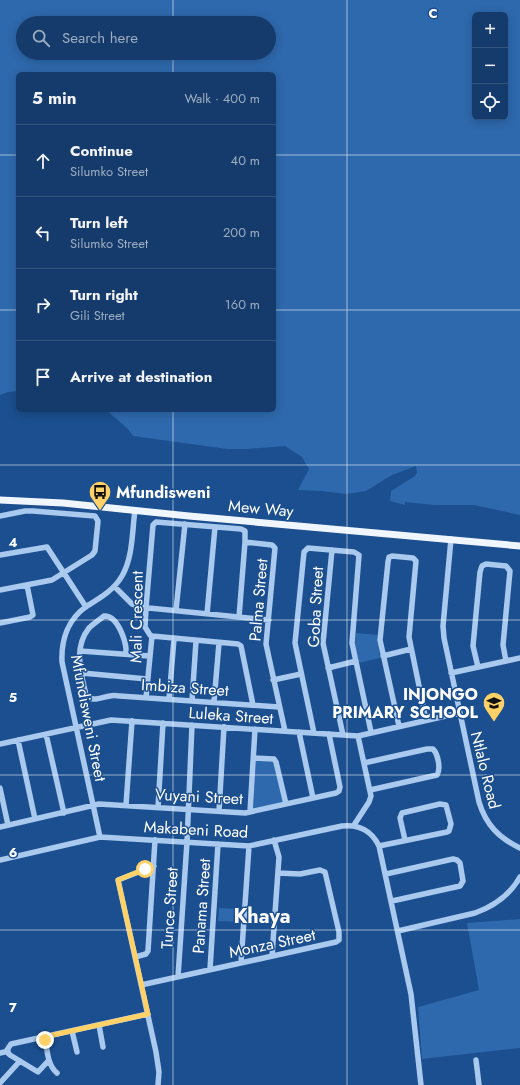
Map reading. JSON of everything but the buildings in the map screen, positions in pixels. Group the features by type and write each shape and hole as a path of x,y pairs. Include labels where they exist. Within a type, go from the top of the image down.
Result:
{"main road":[{"name":"Mew Way","path":"0,500 63,503 520,546"}],"street":[{"name":"Mfundisweni Street","path":"100,838 62,662 62,650 68,628 76,616 86,607 115,587 122,577 129,559 135,510"},
{"path":"0,516 29,511 59,512 96,517 98,521 94,553 52,580 0,590"},
{"name":"Mali Crescent","path":"146,698 152,636 145,627 153,525 156,522 160,522 243,530 246,533 245,542"},
{"path":"176,610 185,524"},
{"path":"207,614 215,527"},
{"name":"Ntlalo Road","path":"451,539 443,626 459,713 479,802 485,820 502,838 520,848"},
{"path":"239,616 245,542"},
{"name":"Palma Street","path":"245,542 272,545 275,548 266,648 285,732"},
{"path":"0,555 46,547 86,607"},
{"path":"314,733 295,643 304,552 308,548 354,552 359,555 352,640 371,732"},
{"name":"Goba Street","path":"332,550 324,639 328,668 343,735"},
{"path":"399,726 380,636 388,562 389,557 392,556 412,558 416,561 409,637 426,720"},
{"path":"478,667 473,646 480,572 482,566 486,564 506,566 510,571 503,645 506,661"},
{"path":"0,623 30,617 33,615 27,584"},
{"path":"115,587 132,604 139,607 269,620"},
{"path":"126,654 127,647 119,626 111,617 104,616 89,628 81,643 79,657 82,674 147,679"},
{"path":"152,636 238,644 241,646 253,705"},
{"path":"169,699 174,639"},
{"path":"192,701 196,641"},
{"path":"214,702 219,643"},
{"path":"383,656 411,649"},
{"path":"80,651 149,656"},
{"path":"451,673 520,658"},
{"path":"328,668 356,661"},
{"name":"Imbiza Street","path":"82,674 86,696 93,700 110,696 279,707"},
{"path":"273,680 301,674"},
{"name":"Luleka Street","path":"0,744 111,720 358,736 459,713"},
{"path":"126,805 132,721"},
{"path":"158,808 163,723"},
{"name":"Tunce Street","path":"178,977 187,842 192,725"},
{"path":"219,811 224,728"},
{"path":"250,812 255,730"},
{"path":"299,732 313,798"},
{"path":"46,734 64,812"},
{"name":"Vuyani Street","path":"0,827 104,804 245,813 336,793 340,789 328,734"},
{"path":"358,736 371,796 369,802 354,826 361,827 372,835 379,846 411,994 421,1085"},
{"path":"18,740 35,819"},
{"path":"364,763 427,749 433,749 435,752 439,770 437,775 370,790"},
{"path":"254,758 274,759 286,804"},
{"path":"0,788 8,825"},
{"path":"379,846 449,831 451,824 446,805 440,804 402,813 400,818 405,840"},
{"name":"Makabeni Road","path":"0,860 100,838 249,846 342,826 354,826"},
{"path":"135,957 146,954 148,951 155,840"},
{"path":"272,956 279,857 274,840"},
{"name":"Panama Street","path":"210,970 218,844"},
{"path":"241,963 249,846"},
{"path":"386,874 453,859 460,863 463,882 460,886 392,901"},
{"path":"154,866 118,880 148,1014 158,1066 158,1085"},
{"name":"Monza Street","path":"141,985 334,943 339,940 340,936 325,872 320,870 300,874 278,873"},
{"path":"398,931 484,910 508,893 520,877"},
{"path":"49,1060 38,1072 10,1055 8,1046 11,1044 148,1014"},
{"path":"99,1025 103,1047"},
{"path":"72,1031 77,1052"},
{"path":"44,1037 49,1060 53,1069 57,1073"},
{"path":"0,1053 8,1051"},
{"path":"476,1060 479,1085"},
{"path":"0,1083 20,1061"}],"shaded area":[{"path":"0,0 520,0 520,515 474,505 434,505 405,502 405,505 390,501 391,491 415,476 417,472 416,466 392,475 366,491 347,494 298,490 309,469 302,457 285,446 227,449 133,436 128,429 108,412 276,412 276,72 16,72 16,391 0,395"},
{"path":"356,633 377,635 380,658 359,663 355,645"},
{"path":"256,760 273,761 283,801 282,803 253,809"},
{"path":"219,908 240,909 240,922 218,921"},
{"path":"520,919 520,1048 422,1059 418,1007 479,990 467,923"}],"place":[{"name":"Mfundisweni","path":"100,512"},
{"name":"INJONGO PRIMARY SCHOOL","path":"494,722"}],"district":[{"name":"Khaya","path":"262,916"}],"route":[{"path":"45,1040 44,1037 148,1014 118,880 145,869"}]}
